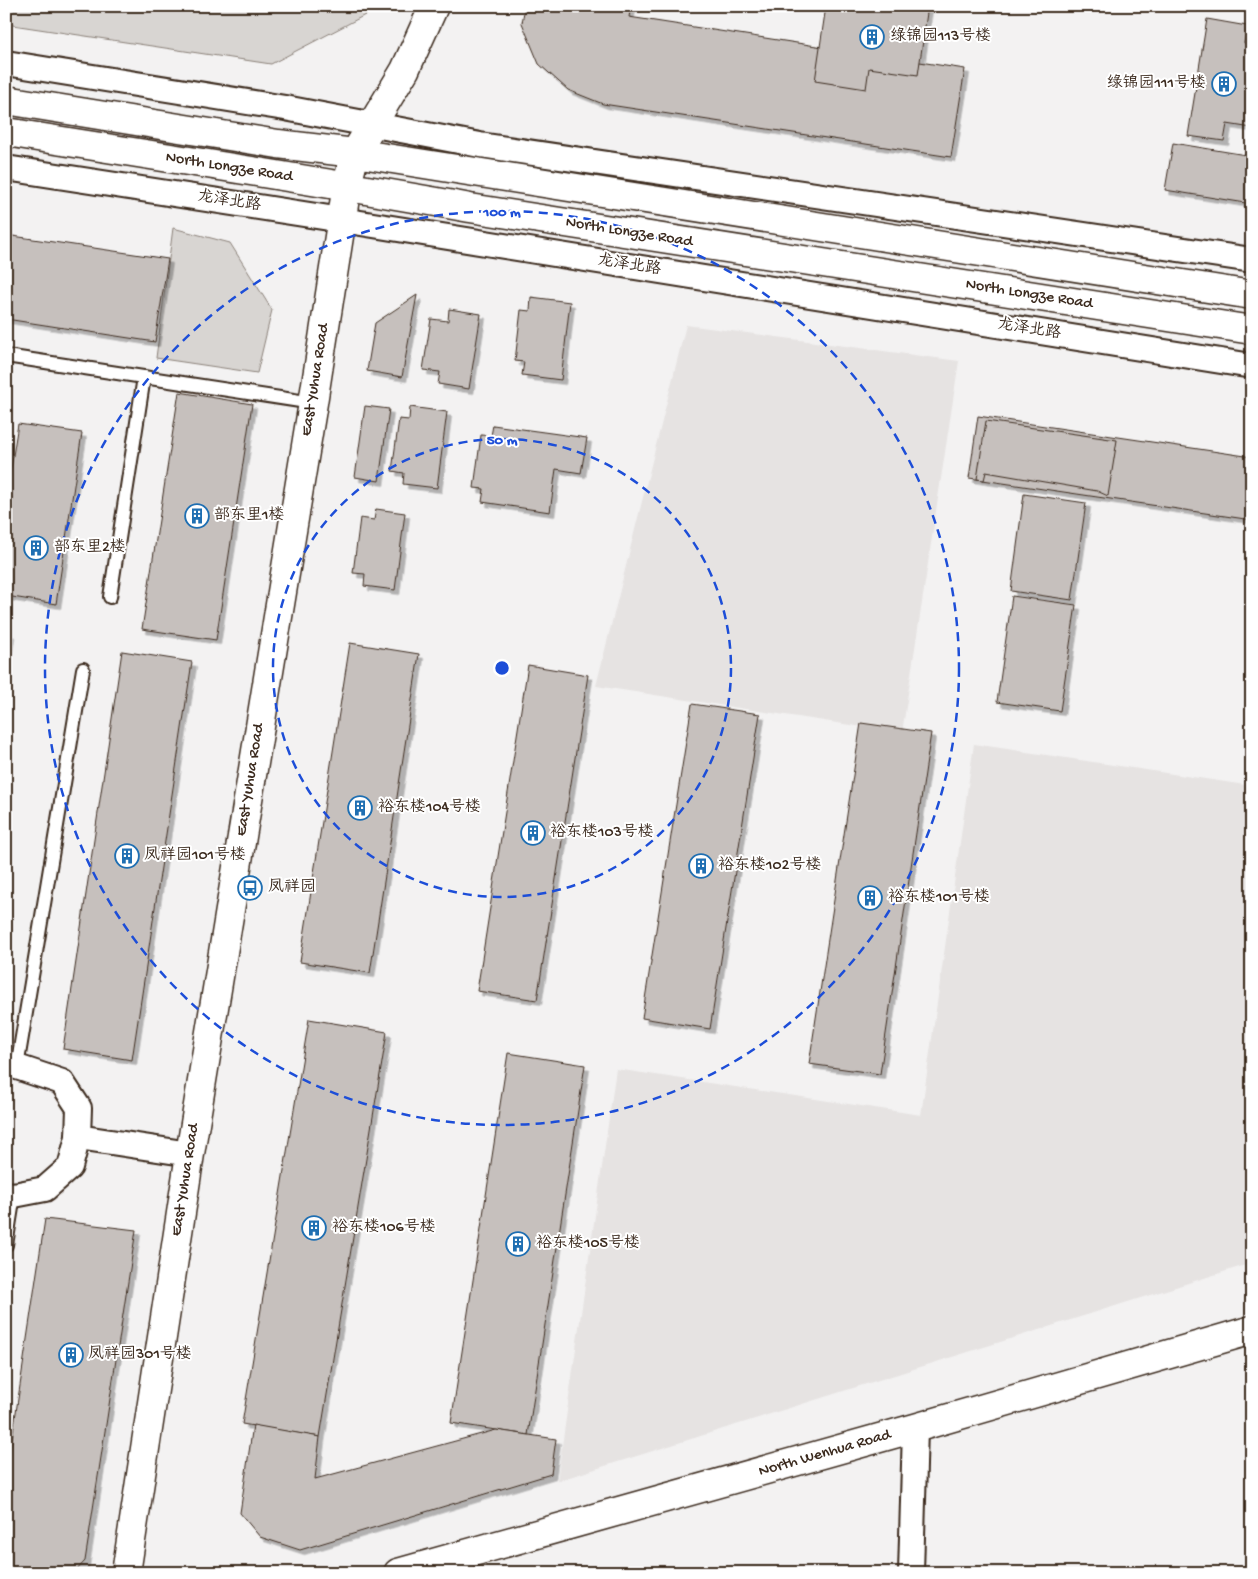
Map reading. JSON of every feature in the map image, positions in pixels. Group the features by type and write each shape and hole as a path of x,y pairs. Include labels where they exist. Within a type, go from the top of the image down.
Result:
{"main road":[{"name":"East Yuhua Road","path":"126,1573 190,1154 347,186 355,153 405,70 434,6"},
{"name":"North Longze Road","path":"6,100 278,144 355,153 1252,295"},
{"name":"North Longze Road","path":"6,132 347,186 490,211 1252,330"},
{"name":"North Wenhua Road","path":"398,1573 915,1428 1252,1330"}],"street":[{"path":"6,63 275,106 480,144 1252,260"},
{"name":"龙泽北路","path":"6,168 1252,366"},
{"path":"10,1194 45,1189 70,1168 78,1137 79,1108 62,1082 12,1066"},
{"path":"78,1137 190,1154"},
{"path":"911,1573 915,1428"}],"lane":[{"path":"6,356 313,403"},
{"path":"110,597 144,377"},
{"path":"12,1066 83,669"},
{"path":"6,1245 10,1194"}],"shaded area":[{"path":"6,6 373,6 369,13 271,64 6,24"},
{"path":"173,228 230,243 272,310 257,373 156,358"},
{"path":"686,325 959,361 902,733 596,686"},
{"path":"974,744 1252,786 1252,1263 557,1481 616,1069 921,1115"}],"building":[{"path":"525,6 631,6 629,17 965,69 951,157 603,104 568,90 539,64 522,23"},
{"name":"绿锦园113号楼","path":"826,6 928,6 918,75 869,68 866,89 815,81"},
{"name":"绿锦园111号楼","path":"1207,19 1247,26 1244,43 1252,44 1252,128 1227,124 1224,141 1188,136"},
{"path":"1173,143 1252,156 1252,204 1165,190"},
{"path":"6,235 168,259 155,342 6,319"},
{"path":"417,295 402,377 367,371 375,323"},
{"path":"531,297 570,302 561,380 522,375 524,362 515,361 521,310 530,311"},
{"path":"449,309 481,314 469,389 438,384 440,372 423,370 431,319 448,321"},
{"name":"部东里1楼","path":"179,392 252,404 216,640 142,629"},
{"path":"365,406 389,409 379,481 355,477"},
{"path":"410,407 447,412 437,488 403,484 404,473 392,471 399,419 409,420"},
{"path":"978,416 1252,457 1252,520 969,478"},
{"path":"986,421 1117,440 1108,496 1097,491 986,472 984,480 977,479"},
{"name":"部东里2楼","path":"18,424 82,433 56,604 6,596 6,500"},
{"path":"493,425 587,438 581,473 556,469 550,512 482,502 484,489 474,488 481,435 491,436"},
{"path":"1024,494 1086,503 1072,600 1011,591"},
{"path":"376,509 405,513 395,590 364,586 365,574 353,573 360,518 374,520"},
{"path":"1012,596 1076,605 1060,711 997,702"},
{"path":"6,632 10,633 6,659"},
{"name":"裕东楼104号楼","path":"350,643 419,654 370,973 300,962"},
{"name":"凤祥园101号楼","path":"122,651 192,662 132,1060 63,1049"},
{"name":"裕东楼103号楼","path":"528,665 588,675 537,1000 477,991"},
{"name":"裕东楼102号楼","path":"692,704 760,714 710,1029 642,1018"},
{"name":"裕东楼101号楼","path":"861,723 931,733 880,1074 809,1064"},
{"name":"裕东楼106号楼","path":"309,1019 387,1032 320,1437 242,1424"},
{"name":"裕东楼105号楼","path":"508,1053 585,1065 528,1435 451,1423"},
{"name":"凤祥园301号楼","path":"45,1219 136,1230 85,1561 74,1573 6,1573 6,1479"},
{"path":"253,1425 320,1437 315,1479 496,1430 556,1439 551,1474 300,1550 260,1537 240,1513"}],"place":[{"name":"绿锦园113号楼","path":"872,37"},
{"name":"绿锦园111号楼","path":"1224,84"},
{"name":"部东里1楼","path":"197,516"},
{"name":"部东里2楼","path":"36,548"},
{"name":"裕东楼104号楼","path":"360,808"},
{"name":"裕东楼103号楼","path":"533,833"},
{"name":"凤祥园101号楼","path":"127,856"},
{"name":"裕东楼102号楼","path":"701,866"},
{"name":"凤祥园","path":"250,888"},
{"name":"裕东楼101号楼","path":"870,898"},
{"name":"裕东楼106号楼","path":"314,1228"},
{"name":"裕东楼105号楼","path":"518,1244"},
{"name":"凤祥园301号楼","path":"71,1355"}]}
